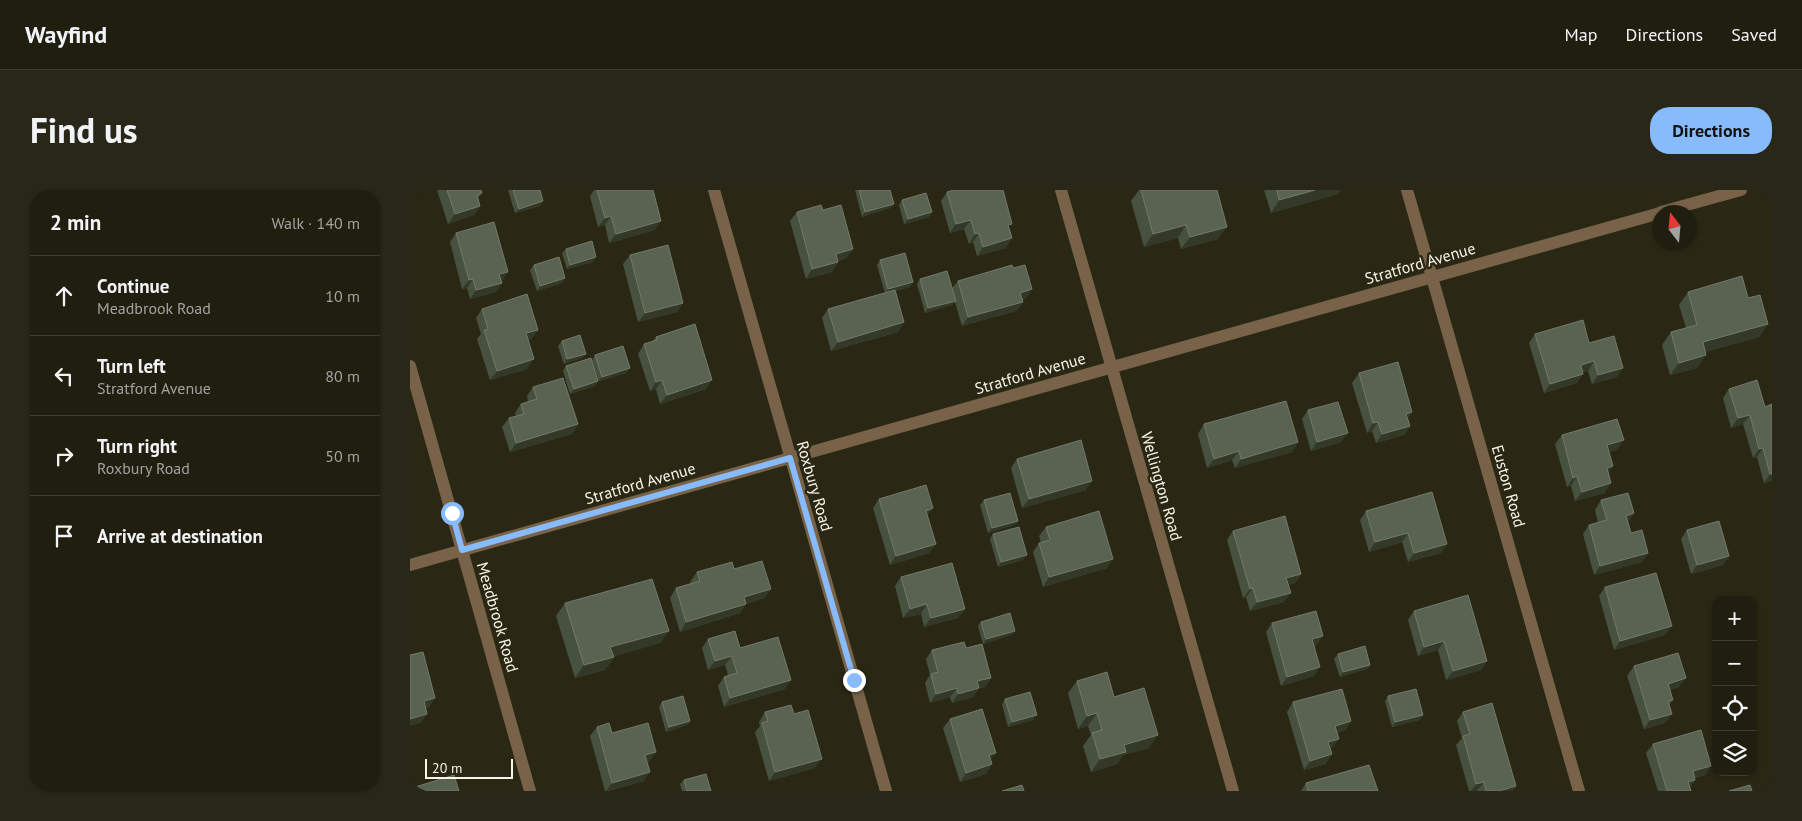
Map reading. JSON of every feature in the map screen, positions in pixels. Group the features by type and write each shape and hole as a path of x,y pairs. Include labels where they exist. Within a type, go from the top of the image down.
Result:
{"street":[{"name":"Roxbury Road","path":"714,190 886,791"},
{"name":"Wellington Road","path":"1061,190 1233,791"},
{"name":"Euston Road","path":"1407,190 1579,791"},
{"name":"Stratford Avenue","path":"1688,205 1741,190"},
{"name":"Stratford Avenue","path":"410,565 1652,215"},
{"name":"Meadbrook Road","path":"410,366 530,791"}],"building":[{"path":"447,190 481,190 482,193 477,195 480,206 455,214"},
{"path":"513,190 540,190 543,201 519,209"},
{"path":"597,190 653,190 661,221 616,234 611,216 605,218"},
{"path":"859,190 890,190 894,204 865,212"},
{"path":"954,190 1003,190 1012,224 1008,225 1012,238 983,247 979,233 975,234 971,220 956,224 947,192"},
{"path":"1141,190 1217,190 1227,227 1190,237 1186,225 1153,234"},
{"path":"1277,190 1315,190 1279,200"},
{"path":"926,193 932,212 908,219 902,200"},
{"path":"821,205 823,210 841,205 853,249 836,254 838,262 812,269 797,212"},
{"path":"494,222 508,272 499,274 502,283 476,290 473,279 469,280 456,233"},
{"path":"592,241 596,257 570,265 566,249"},
{"path":"668,245 683,303 645,313 630,255"},
{"path":"905,253 913,282 888,289 880,260"},
{"path":"559,257 565,278 540,286 534,265"},
{"path":"1012,265 1013,268 1025,265 1032,289 1020,293 1023,302 968,317 958,281"},
{"path":"947,271 956,301 928,308 920,279"},
{"path":"1742,276 1748,298 1760,295 1768,324 1703,342 1706,355 1679,363 1671,332 1697,325 1688,292"},
{"path":"895,290 904,322 838,342 828,309"},
{"path":"527,294 538,330 526,333 534,359 497,371 484,330 488,329 482,309"},
{"path":"1583,320 1589,343 1614,336 1623,368 1598,375 1594,361 1581,365 1583,374 1550,384 1535,334"},
{"path":"695,324 712,380 667,395 662,380 656,382 644,344 657,340 656,337"},
{"path":"580,335 586,354 567,359 562,341"},
{"path":"623,346 630,368 602,377 595,355"},
{"path":"591,358 598,381 574,389 566,366"},
{"path":"1398,362 1412,412 1406,414 1410,426 1382,434 1378,422 1373,423 1359,373"},
{"path":"563,378 578,424 516,443 509,418 524,414 521,404 537,399 533,387"},
{"path":"1757,380 1765,407 1772,404 1772,474 1770,474 1763,448 1759,449 1750,415 1738,418 1729,389"},
{"path":"1286,401 1298,442 1241,459 1239,451 1214,459 1204,424"},
{"path":"1338,402 1348,433 1317,442 1308,410"},
{"path":"1617,419 1624,440 1607,445 1613,466 1607,468 1611,483 1582,492 1577,476 1573,478 1562,435"},
{"path":"1081,440 1092,481 1029,499 1017,459"},
{"path":"926,485 933,508 926,511 936,544 896,556 879,499"},
{"path":"1432,492 1447,544 1414,553 1408,533 1375,542 1366,511"},
{"path":"1010,493 1018,521 992,528 984,500"},
{"path":"1628,493 1634,513 1626,516 1631,533 1642,530 1648,553 1600,566 1589,525 1607,520 1601,500"},
{"path":"1099,511 1113,559 1049,577 1039,543 1050,540 1046,527"},
{"path":"1285,516 1301,574 1286,578 1291,593 1257,602 1253,588 1250,589 1233,531"},
{"path":"1719,521 1729,556 1697,565 1687,530"},
{"path":"1019,527 1027,555 1001,562 993,534"},
{"path":"762,561 771,589 744,597 746,604 686,622 676,588 700,581 697,572 732,562 734,569"},
{"path":"952,563 965,609 931,618 927,604 910,609 901,577"},
{"path":"1656,573 1672,626 1620,641 1605,587"},
{"path":"652,579 669,631 610,647 614,657 584,665 565,603"},
{"path":"1468,595 1487,661 1453,671 1444,641 1424,647 1414,611"},
{"path":"1316,611 1323,636 1312,639 1320,667 1287,677 1272,623"},
{"path":"1010,613 1015,631 986,639 981,622"},
{"path":"735,631 740,648 778,637 791,680 730,698 724,677 737,673 732,656 715,661 708,639"},
{"path":"964,642 966,648 982,644 991,678 977,681 979,688 958,694 957,688 936,694 931,674 938,672 932,650"},
{"path":"1365,646 1370,665 1343,672 1338,654"},
{"path":"423,652 435,698 424,701 427,714 410,719 410,655"},
{"path":"1678,653 1686,678 1668,684 1673,700 1668,701 1672,714 1650,720 1634,666"},
{"path":"1107,672 1114,697 1144,688 1158,735 1124,745 1126,752 1100,759 1092,733 1102,730 1097,713 1087,716 1077,681"},
{"path":"1342,689 1351,721 1335,726 1339,739 1328,742 1332,754 1310,761 1293,702"},
{"path":"1416,689 1423,715 1395,722 1388,696"},
{"path":"1030,692 1037,715 1012,722 1005,699"},
{"path":"683,696 690,721 669,727 662,702"},
{"path":"1492,703 1516,786 1499,791 1486,791 1484,782 1476,784 1463,736 1470,734 1463,712"},
{"path":"791,705 794,714 808,710 822,759 775,772 762,723 768,721 765,712"},
{"path":"982,709 996,753 989,755 992,764 966,773 950,719"},
{"path":"609,723 612,733 648,723 656,752 645,755 650,772 612,783 597,727"},
{"path":"1701,730 1711,766 1693,771 1695,780 1688,782 1691,791 1667,791 1653,744"},
{"path":"1369,765 1378,791 1308,791 1306,783"},
{"path":"706,774 711,791 687,791 684,780"},
{"path":"454,775 459,791 412,791 412,788"},
{"path":"1022,785 1024,791 1002,791"},
{"path":"1750,785 1752,791 1729,791"}],"route":[{"path":"452,513 462,550 790,458 854,680"}]}
